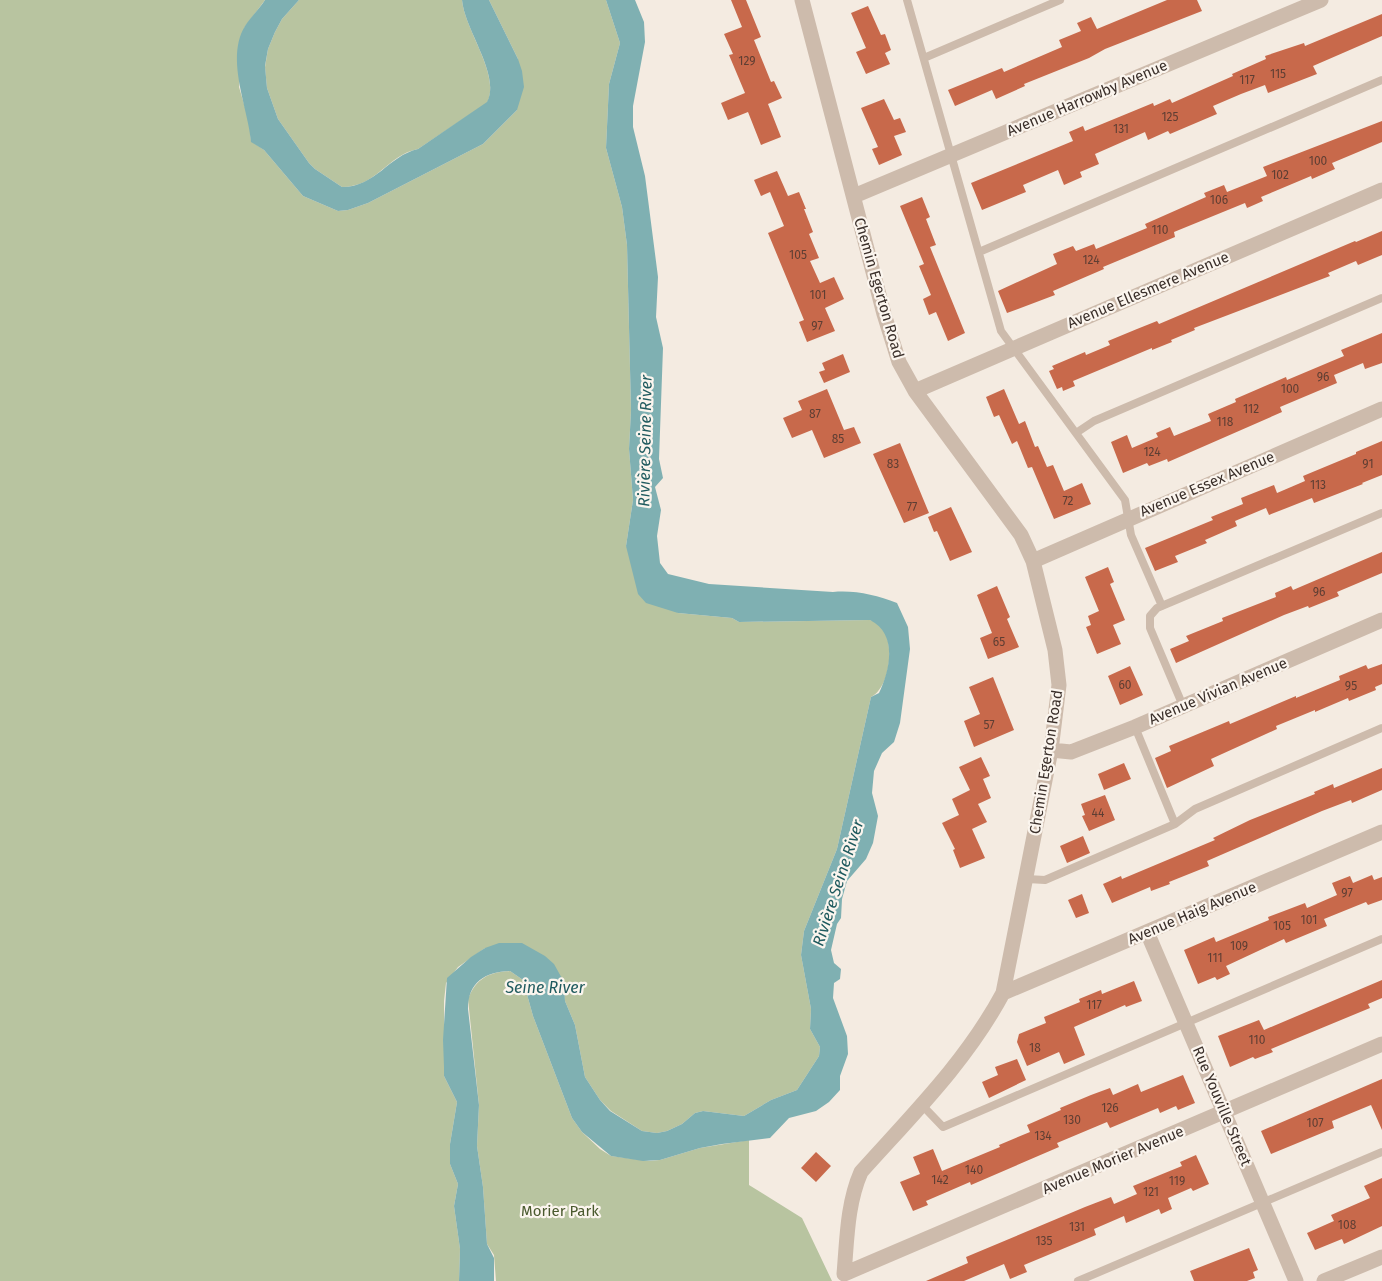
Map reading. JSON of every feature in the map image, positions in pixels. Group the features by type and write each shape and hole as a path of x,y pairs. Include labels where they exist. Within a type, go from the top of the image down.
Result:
{"street":[{"name":"Avenue Harrowby Avenue","path":"854,196 1321,0"},
{"name":"Chemin Egerton Road","path":"804,1 899,362 915,391 1021,535 1033,561 1058,667 1059,685 1051,750 1027,879 1002,993 986,1024 962,1058 861,1172 853,1190 850,1206 844,1277"},
{"name":"Avenue Ellesmere Avenue","path":"915,391 1382,190"},
{"name":"Avenue Essex Avenue","path":"1033,561 1382,409"},
{"name":"Avenue Vivian Avenue","path":"1051,750 1071,752 1135,727 1382,620"},
{"name":"Avenue Haig Avenue","path":"1002,993 1382,832"},
{"name":"Rue Youville Street","path":"1147,932 1296,1281"},
{"name":"Avenue Morier Avenue","path":"844,1277 1382,1044"},
{"path":"1324,1281 1382,1257"}],"lane":[{"path":"907,0 1000,331 1125,500 1131,535 1162,606"},
{"path":"924,58 1060,0"},
{"path":"979,252 1382,80"},
{"path":"1076,433 1094,421 1382,298"},
{"path":"1183,706 1150,628 1150,616 1157,608 1382,513"},
{"path":"1135,727 1174,824"},
{"path":"1027,879 1045,880 1174,824 1195,809 1382,728"},
{"path":"921,1104 943,1127 1382,939"},
{"path":"1078,1281 1382,1152"}],"green space":[{"path":"0,0 265,0 244,28 239,87 249,121 251,141 264,150 303,196 338,211 368,203 483,144 517,110 518,59 489,0 606,0 620,43 609,84 606,148 622,207 627,245 631,410 629,449 633,500 626,546 678,613 732,618 739,622 870,620 879,624 888,640 887,673 878,692 871,697 837,849 804,931 801,955 811,1009 810,1029 820,1047 819,1056 797,1090 771,1100 744,1116 703,1111 695,1113 682,1124 667,1131 657,1133 642,1131 611,1111 600,1100 585,1077 575,1025 565,1001 564,982 485,948 458,967 446,983 444,1076 457,1102 450,1144 450,1164 458,1184 454,1206 460,1249 459,1281 0,1281"},
{"path":"299,0 462,0 469,25 486,66 490,92 487,103 418,149 398,157 373,177 354,186 342,187 309,163 278,119 267,88 265,67 268,49 282,19"},
{"name":"Morier Park","path":"510,971 523,980 533,1016 572,1118 582,1132 611,1156 649,1161 700,1148 749,1140 749,1185 802,1218 832,1281 496,1281 494,1255 487,1244 483,1187 477,1146 479,1105 468,999 475,986 484,978 495,973"}],"water":[{"path":"265,0 299,0 282,19 275,32 268,49 265,66 267,88 278,119 309,163 342,187 354,186 373,177 398,158 418,149 487,102 490,91 486,66 469,25 462,0 489,0 522,71 524,87 517,110 483,144 368,203 338,211 303,196 264,150 251,142 239,83 237,53 239,39 245,26"},
{"name":"Seine River","path":"606,0 635,0 644,22 645,42 633,106 633,127 645,176 658,277 656,317 663,348 659,459 663,478 655,487 661,510 657,536 660,563 668,574 709,584 849,592 889,600 897,603 908,627 910,649 900,723 894,742 882,753 874,771 872,793 878,816 873,843 866,859 847,881 842,899 841,918 837,924 831,950 834,963 841,969 840,979 834,983 833,998 847,1036 848,1054 840,1076 840,1090 816,1111 789,1118 770,1138 700,1148 660,1160 643,1161 611,1156 582,1132 572,1118 533,1016 523,980 510,971 486,976 475,985 471,992 468,1009 479,1105 477,1146 483,1187 487,1244 494,1258 494,1281 459,1281 460,1249 454,1206 458,1184 450,1164 450,1144 457,1102 444,1076 443,1040 447,978 471,957 499,943 522,943 545,956 554,964 564,982 565,1001 575,1025 585,1077 610,1111 642,1131 657,1133 667,1131 682,1124 695,1113 703,1111 744,1116 771,1100 797,1090 819,1056 820,1047 810,1029 811,1009 801,955 804,931 837,849 871,697 879,693 888,663 888,643 885,634 870,620 739,622 732,618 678,613 646,603 638,594 626,546 633,500 629,449 631,410 627,245 622,207 606,148 609,84 620,43"}],"building":[{"path":"731,0 746,0 761,37 754,40 771,82 774,81 782,98 768,104 781,137 761,145 748,112 728,120 721,103 745,93 729,55 733,54 724,34 742,27"},
{"path":"1167,0 1197,0 1202,11 1105,49 1089,58 1024,84 1025,86 996,99 992,90 955,106 948,90 1002,68 1004,72 1062,47 1059,40 1081,31 1077,23 1091,17 1097,29"},
{"path":"868,6 881,35 885,34 891,50 885,53 890,64 866,74 856,52 866,48 851,13"},
{"path":"1382,14 1382,36 1313,66 1317,74 1268,93 1265,85 1241,94 1213,106 1217,114 1170,134 1168,131 1148,140 1145,132 1095,154 1099,164 1080,172 1082,177 1064,185 1058,170 1023,185 1026,192 982,210 971,183 1073,141 1069,132 1083,126 1085,131 1153,103 1154,106 1170,99 1172,103 1233,76 1232,74 1266,59 1265,56 1304,43 1305,46"},
{"path":"884,99 894,120 900,118 906,132 894,136 902,155 879,165 872,149 878,147 861,108"},
{"path":"1382,121 1382,142 1332,163 1335,169 1312,179 1311,176 1261,197 1263,201 1247,208 1245,203 1174,232 1175,237 1053,291 1055,295 1007,313 998,291 1057,264 1053,254 1073,246 1076,251 1094,244 1096,249 1147,228 1145,224 1206,197 1204,193 1224,185 1227,192 1267,176 1263,167"},
{"path":"777,171 788,196 799,192 806,209 804,209 813,232 809,234 819,258 810,261 820,283 834,277 844,299 825,308 835,331 807,342 799,322 804,320 768,233 784,226 770,192 761,196 754,180"},
{"path":"922,197 930,217 926,219 936,245 930,247 965,333 948,341 936,312 929,315 923,299 931,295 919,266 924,264 900,206"},
{"path":"1382,231 1382,255 1358,265 1356,261 1328,273 1330,276 1194,328 1195,330 1171,340 1172,342 1073,381 1075,386 1063,391 1062,387 1057,389 1049,371 1054,369 1052,366 1085,352 1086,355 1110,345 1108,341 1157,321 1159,324"},
{"path":"1382,333 1382,363 1365,369 1363,363 1334,375 1337,383 1280,407 1282,412 1168,462 1167,459 1149,466 1147,463 1123,473 1111,442 1127,435 1132,448 1158,437 1156,433 1170,427 1174,436 1211,421 1208,414 1236,402 1235,399 1344,356 1341,350"},
{"path":"843,354 850,372 824,383 819,372 825,370 822,363"},
{"path":"827,389 844,430 854,427 861,443 824,458 812,430 792,438 783,418 802,410 798,401"},
{"path":"1004,389 1019,424 1025,421 1035,447 1038,446 1047,467 1053,465 1064,491 1082,483 1091,504 1054,519 1032,467 1028,468 1017,441 1012,444 999,415 994,417 986,397"},
{"path":"1382,441 1382,475 1314,503 1312,498 1269,515 1266,508 1235,521 1237,526 1205,540 1207,543 1175,556 1178,562 1155,571 1145,548 1213,520 1211,517 1243,504 1241,498 1274,485 1277,493 1305,481 1303,476"},
{"path":"900,443 929,513 904,523 873,454"},
{"path":"951,507 972,552 950,561 928,517"},
{"path":"1382,552 1382,573 1337,592 1339,596 1284,615 1176,663 1170,649 1189,641 1186,636 1223,621 1222,618 1276,597 1275,593 1291,586 1293,590"},
{"path":"1108,567 1114,582 1110,584 1125,620 1113,625 1121,644 1097,654 1086,627 1091,625 1088,616 1099,611 1085,577"},
{"path":"997,586 1019,647 988,659 980,638 992,633 977,595"},
{"path":"1382,664 1382,684 1375,687 1376,690 1349,701 1348,698 1276,726 1277,729 1211,759 1214,766 1167,788 1155,758 1171,751 1169,746 1340,680 1339,676 1366,665 1368,669"},
{"path":"1130,666 1143,695 1120,705 1108,676"},
{"path":"993,677 1014,730 974,747 964,721 980,714 969,687"},
{"path":"981,757 990,776 983,779 991,798 978,804 987,822 972,829 985,858 960,868 953,850 955,849 942,823 959,815 952,799 970,790 959,767"},
{"path":"1124,763 1131,779 1104,790 1098,774"},
{"path":"1382,768 1382,790 1352,803 1351,800 1322,811 1207,861 1209,866 1169,882 1170,884 1151,891 1150,887 1112,903 1103,884 1121,876 1122,879 1215,840 1213,838 1250,820 1315,794 1314,792 1333,784 1334,788"},
{"path":"1105,795 1115,820 1089,831 1082,816 1085,815 1081,804"},
{"path":"1083,836 1090,853 1067,863 1060,846"},
{"path":"1372,875 1374,880 1382,877 1382,900 1368,905 1366,902 1324,919 1327,926 1286,943 1284,939 1226,966 1230,974 1217,980 1215,977 1198,984 1184,950 1214,937 1216,942 1269,920 1268,917 1305,903 1307,908 1337,895 1332,883 1350,876 1353,883"},
{"path":"1082,894 1089,913 1076,918 1068,900"},
{"path":"1382,980 1382,998 1368,1004 1370,1008 1271,1049 1273,1052 1255,1059 1253,1057 1230,1067 1218,1036 1259,1020 1264,1030"},
{"path":"1134,981 1142,1001 1126,1007 1125,1005 1074,1027 1085,1055 1064,1064 1059,1052 1027,1066 1017,1042 1019,1034 1046,1023 1044,1017 1080,1002 1079,999 1101,990 1102,994"},
{"path":"1017,1059 1026,1080 989,1098 982,1082 998,1075 995,1067"},
{"path":"1183,1075 1195,1103 1178,1110 1176,1106 1160,1113 1158,1108 1110,1128 1107,1122 1057,1143 1059,1147 971,1185 970,1182 926,1201 928,1205 913,1211 900,1182 920,1174 913,1157 933,1149 942,1171 1030,1132 1027,1125 1091,1095 1110,1088 1113,1095 1138,1084 1141,1092"},
{"path":"1382,1079 1382,1130 1371,1105 1332,1121 1334,1128 1271,1154 1261,1131"},
{"path":"816,1152 831,1166 816,1182 801,1168"},
{"path":"1196,1155 1209,1184 1193,1191 1191,1188 1168,1198 1172,1209 1161,1214 1159,1209 1126,1223 1124,1216 1094,1229 1096,1235 1024,1265 1027,1272 1010,1279 1004,1264 964,1281 926,1281 968,1263 966,1257 1085,1207 1111,1197 1114,1204 1137,1194 1133,1186 1182,1166 1180,1162"},
{"path":"1382,1178 1382,1226 1344,1244 1342,1239 1315,1250 1307,1233 1334,1221 1331,1215 1370,1198 1364,1186"},
{"path":"1249,1248 1258,1270 1253,1272 1255,1278 1247,1281 1194,1281 1190,1271"}],"water label":[{"name":"Rivière Seine River","path":"645,441"},
{"name":"Rivière Seine River","path":"838,883"}]}
